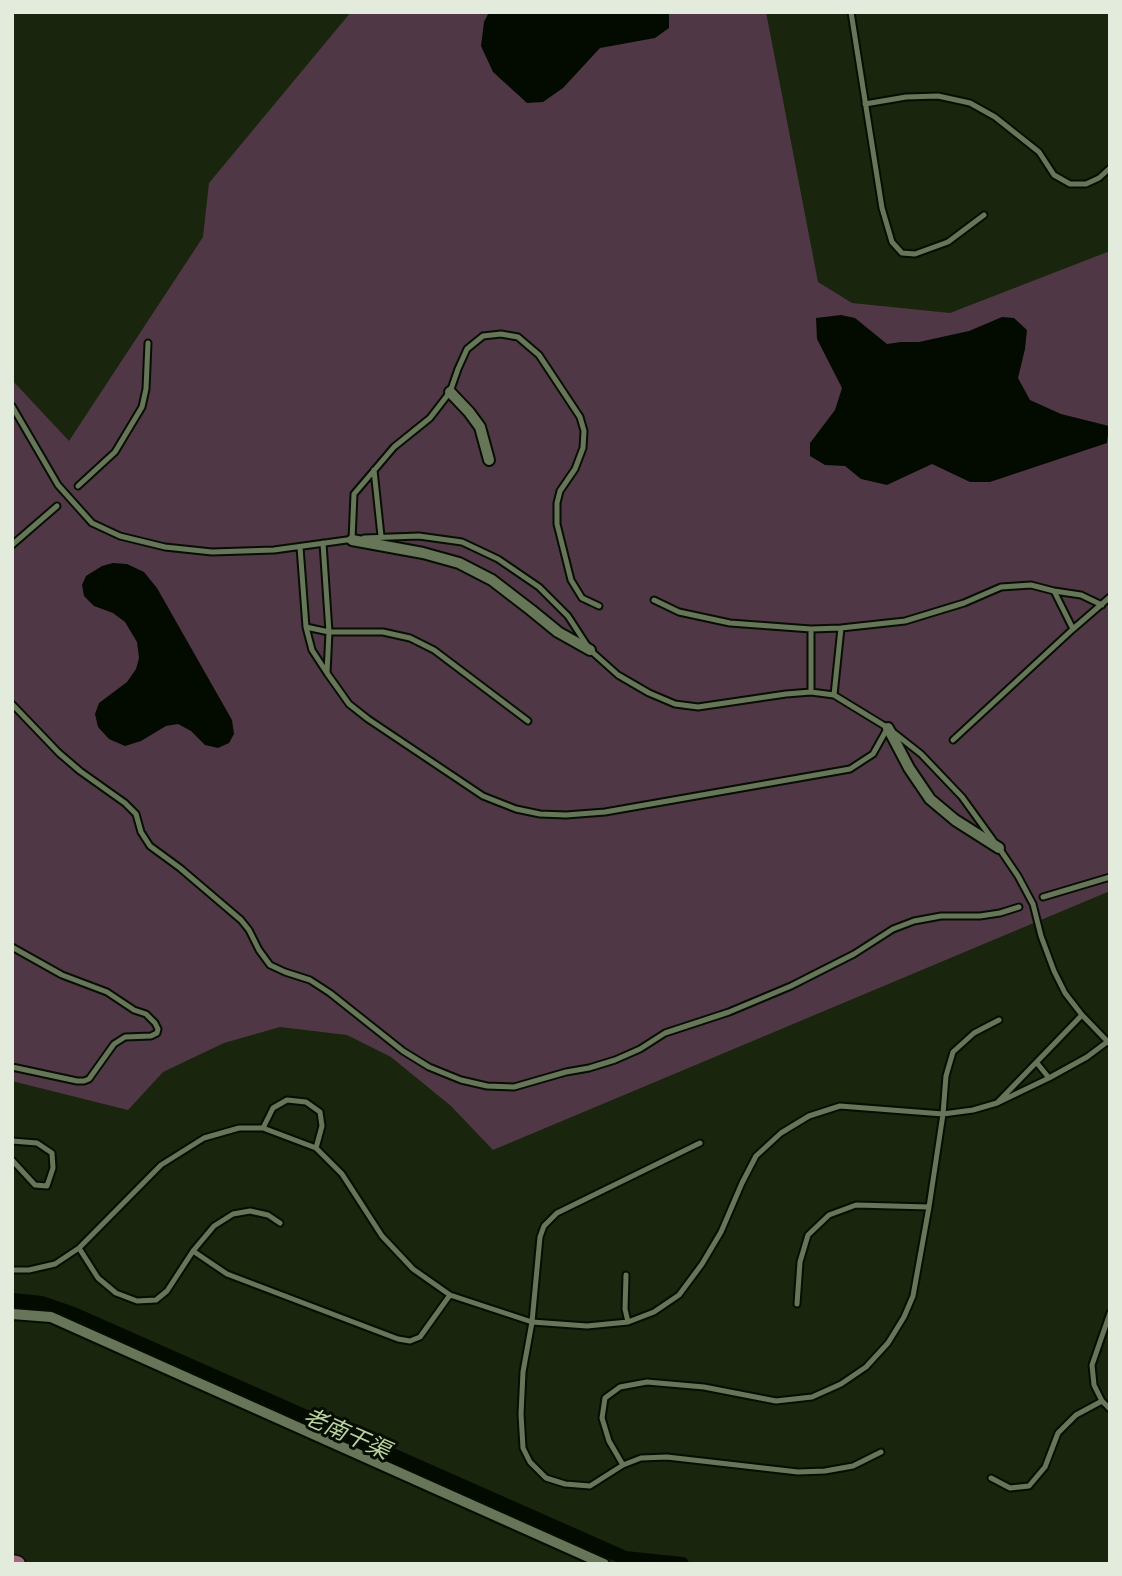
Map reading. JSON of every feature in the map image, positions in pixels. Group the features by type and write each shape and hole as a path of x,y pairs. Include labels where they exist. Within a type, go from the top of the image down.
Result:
{"street":[{"path":"450,393 480,428 489,460"},
{"path":"352,540 458,562 492,580 558,632 590,650"},
{"path":"888,728 909,768 930,799 955,820 999,848"},
{"path":"12,1314 51,1317 604,1564"}],"lane":[{"path":"851,12 882,208 892,242 902,254 915,254 948,242 984,215"},
{"path":"865,104 906,97 937,96 970,103 995,117 1039,152 1055,175 1070,184 1086,184 1099,178 1110,168"},
{"path":"352,540 354,494 394,447 429,418 450,393 467,349 483,336 501,334 518,337 539,355 580,417 584,430 583,448 575,469 560,491 557,524 571,580 582,598 599,607"},
{"path":"78,486 116,452 142,407 146,389 148,343"},
{"path":"12,406 58,485 92,523 120,536 165,547 212,552 274,550 381,536 419,536 461,542 498,559 539,587 568,616 590,650 618,676 675,704 698,707 786,694 811,692 834,695 888,728 921,754 962,797 1018,876 1033,904 1041,936 1065,993 1108,1043 1049,1078 997,1103 973,1111 943,1114 840,1106 809,1115 781,1133 757,1156 721,1232 679,1295 654,1312 628,1322 587,1326 532,1322 450,1295 413,1269 382,1236 342,1174 316,1148 263,1128 239,1128 204,1138 162,1165 79,1248 55,1264 29,1270 12,1270"},
{"path":"374,470 381,536"},
{"path":"12,545 57,506"},
{"path":"323,544 329,632 327,673"},
{"path":"300,547 306,627 312,650 349,704 483,796 516,809 540,814 566,815 605,812 850,769 873,754 888,728"},
{"path":"654,600 679,612 730,623 811,629 905,621 964,603 1001,587 1031,585 1081,595 1102,604"},
{"path":"1054,591 1073,629"},
{"path":"953,740 1110,597"},
{"path":"306,627 329,632 383,632 410,638 434,650 528,721"},
{"path":"834,695 841,628"},
{"path":"811,629 811,692"},
{"path":"12,704 59,753 125,803 135,814 141,832 150,846 240,920 271,965 310,980 403,1051 429,1067 461,1080 487,1086 514,1087 615,1060 640,1049 665,1033 729,1012 791,986 854,954 893,929 914,921 941,916 980,916 1019,907"},
{"path":"1043,897 1110,877"},
{"path":"12,947 62,975 107,992 134,1010 146,1014 158,1029 157,1033 151,1036 125,1037 114,1044 89,1079 84,1081 12,1067"},
{"path":"997,1103 1082,1015"},
{"path":"623,1465 609,1441 602,1418 605,1398 620,1387 647,1382 704,1387 776,1401 812,1397 841,1384 866,1367 888,1343 904,1317 912,1296 929,1207 946,1076 953,1052 974,1032 999,1020"},
{"path":"1037,1063 1049,1078"},
{"path":"263,1128 272,1108 287,1100 306,1102 320,1112 322,1126 316,1148"},
{"path":"12,1141 37,1143 52,1153 53,1168 47,1186 35,1185 12,1160"},
{"path":"700,1143 557,1213 544,1226 540,1237 520,1415 523,1448 530,1462 547,1478 565,1484 590,1486 623,1465 641,1458 667,1457 798,1472 853,1466 881,1452"},
{"path":"797,1304 800,1262 808,1235 829,1215 856,1205 929,1207"},
{"path":"79,1248 98,1278 116,1293 137,1301 156,1300 167,1291 192,1251 214,1226 233,1214 250,1210 268,1215 280,1223"},
{"path":"192,1251 227,1274 398,1339 410,1341 420,1337 450,1295"},
{"path":"626,1275 625,1309 628,1322"},
{"path":"1110,1313 1092,1365 1094,1385 1102,1401 1110,1409"},
{"path":"991,1478 1010,1488 1030,1486 1045,1466 1058,1433 1076,1415 1102,1401"}],"shaded area":[{"path":"351,12 766,12 818,282 852,303 950,313 1110,251 1110,891 493,1150 451,1106 391,1057 347,1035 280,1027 224,1043 163,1072 128,1110 12,1081 12,380 69,441 203,237 209,183"},
{"path":"489,12 669,12 669,28 655,38 600,48 563,88 543,102 527,103 493,72 481,46 484,22"},
{"path":"841,315 855,318 887,344 919,342 969,331 1002,317 1014,318 1027,330 1018,378 1030,400 1061,414 1109,426 1107,443 990,482 970,482 932,464 887,485 861,479 845,466 825,465 810,456 810,443 835,410 842,388 817,339 816,318"},
{"path":"113,563 127,564 144,572 157,588 232,720 234,734 229,743 218,748 205,745 191,731 178,724 166,726 141,741 125,746 109,739 98,727 95,714 99,703 127,682 136,669 139,658 137,642 125,622 113,613 94,606 84,596 82,585 86,576"}],"waterway":[{"name":"老南干渠","path":"12,1300 42,1303 71,1313 625,1558 682,1564"}]}
